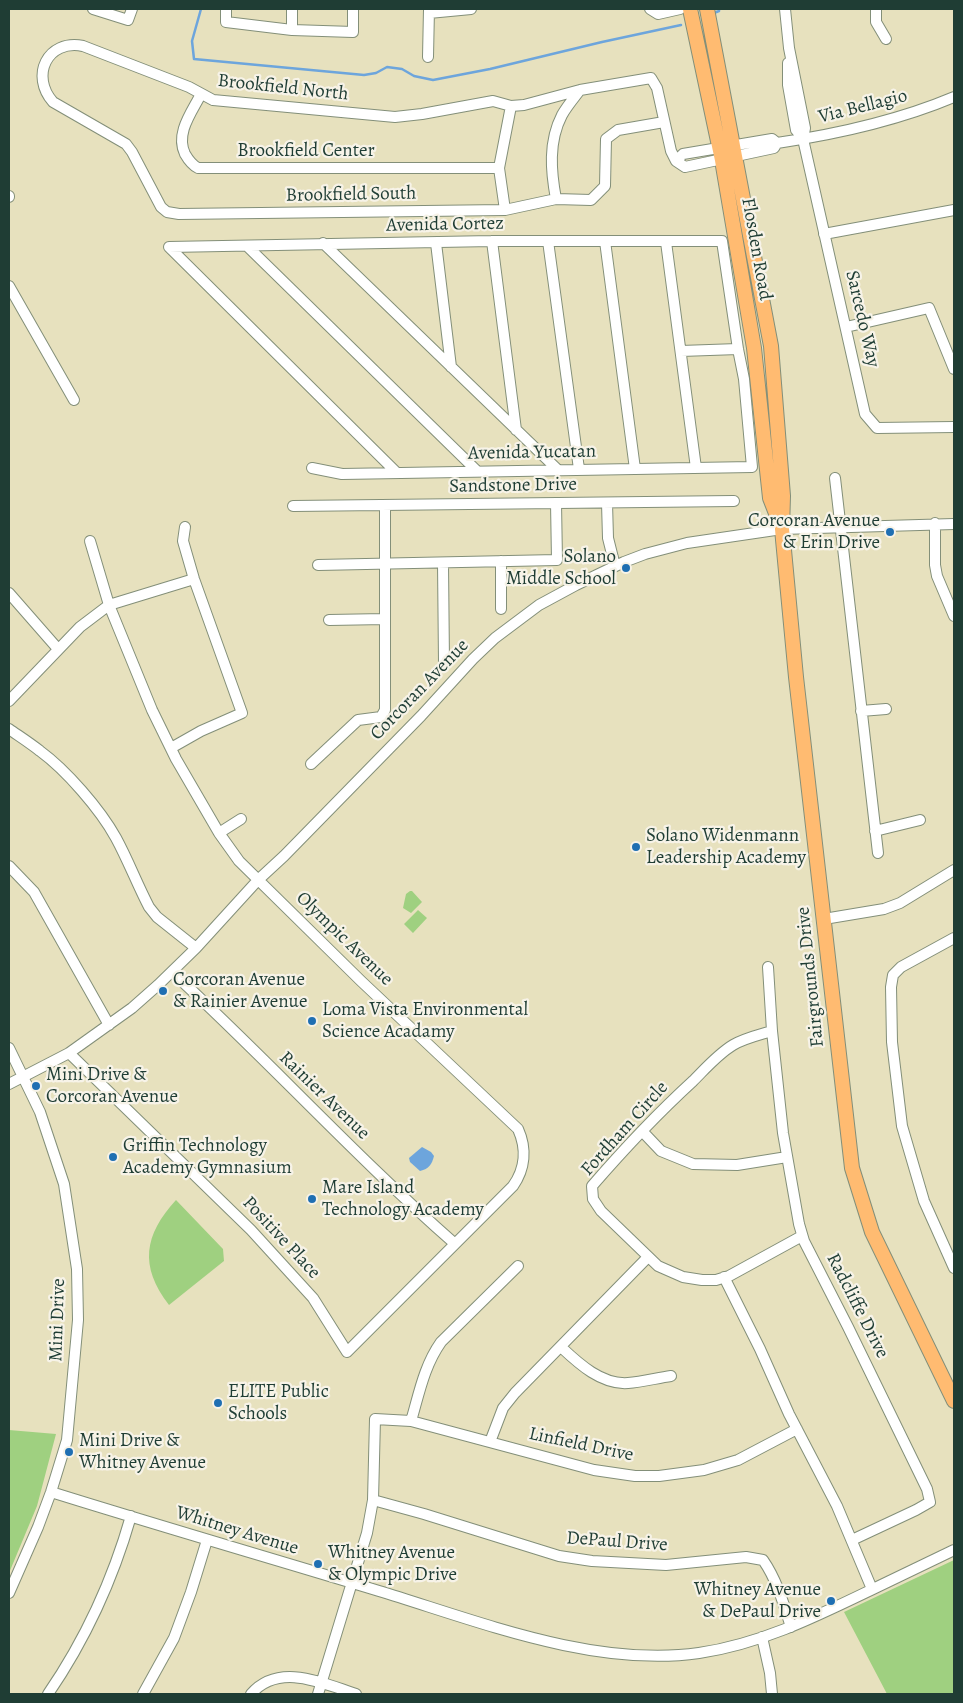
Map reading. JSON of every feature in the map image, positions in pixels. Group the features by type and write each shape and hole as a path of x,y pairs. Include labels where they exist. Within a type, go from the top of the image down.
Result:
{"main road":[{"name":"Flosden Road","path":"690,9 727,152 771,346 777,497"},
{"name":"Flosden Road","path":"707,9 727,152"},
{"name":"Fairgrounds Drive","path":"777,497 852,1168 872,1232 954,1401"}],"street":[{"path":"93,9 128,20 132,9"},
{"path":"226,9 226,22 292,30 353,32 354,9"},
{"path":"292,9 292,30"},
{"path":"428,57 429,11 471,9"},
{"path":"650,9 658,14 680,9"},
{"name":"Sarcedo Way","path":"784,9 788,48 788,85 796,130 803,139 865,414 877,428 954,427"},
{"path":"876,9 876,22 886,39"},
{"name":"Brookfield North","path":"43,84 42,76 48,57 55,50 74,44 188,87 213,100 228,102 395,117 493,101 511,106 580,90"},
{"path":"556,200 552,176 552,146 561,116 580,90 651,78 657,88 664,122"},
{"name":"Brookfield South","path":"43,84 46,94 53,102 126,144 160,207 167,212 179,214 505,210 556,200 591,200 604,186 606,139 618,130 664,122"},
{"name":"Brookfield Center","path":"201,94 182,130 181,139 187,158 192,165 198,168 499,168"},
{"name":"Via Bellagio","path":"664,122 671,151 676,161 685,167 727,152 774,148 777,143 881,123 924,110 954,97"},
{"path":"505,210 499,168 511,106"},
{"path":"824,234 954,210"},
{"path":"492,241 516,430"},
{"name":"Avenida Cortez","path":"397,473 169,247 492,241 722,241 738,349"},
{"path":"548,241 579,469"},
{"path":"604,241 636,469"},
{"path":"666,242 696,468"},
{"path":"323,243 557,469"},
{"path":"436,243 451,367"},
{"path":"247,246 478,471"},
{"path":"9,286 74,400"},
{"path":"846,327 929,308 954,369"},
{"path":"681,351 738,349"},
{"name":"Avenida Yucatan","path":"312,468 342,474 752,467 744,379 738,349"},
{"path":"835,478 878,853"},
{"name":"Sandstone Drive","path":"293,506 734,501"},
{"path":"607,502 608,538 615,566"},
{"path":"318,565 557,560 556,503"},
{"path":"311,764 358,720 381,717 385,710 385,505"},
{"path":"935,524 935,565 937,576 954,616"},
{"name":"Corcoran Avenue","path":"9,1084 69,1053 132,1008 172,972 258,880 284,856 421,716 473,659 495,638 539,606 615,566 645,554 687,543 782,529 954,524"},
{"path":"171,748 242,713 194,579 183,541 185,527"},
{"name":"Olympic Avenue","path":"90,541 109,605 149,702 171,748 219,833 239,861 361,981 518,1129 522,1137 524,1150 520,1176 513,1186 347,1352"},
{"path":"501,561 501,608"},
{"path":"443,563 444,663"},
{"path":"9,701 58,648 80,627 109,605 194,579"},
{"path":"9,593 58,648"},
{"path":"330,620 385,619"},
{"path":"861,711 886,709"},
{"path":"9,729 41,751 57,765 101,815 115,836 149,907 157,917 196,948"},
{"path":"219,833 241,819"},
{"path":"875,831 920,820"},
{"path":"9,866 34,892 109,1025"},
{"path":"824,919 884,909 900,903 954,870"},
{"path":"954,938 901,967 893,975 891,987 892,1042 902,1126 924,1201 954,1268"},
{"name":"Radcliffe Drive","path":"768,967 772,1031 783,1133 802,1236 927,1489 930,1502 852,1540"},
{"name":"Rainier Avenue","path":"172,972 337,1131 374,1170 454,1243"},
{"name":"Fordham Circle","path":"772,1031 745,1039 731,1046 666,1106 592,1186 591,1191 593,1199 601,1211 648,1257 658,1266 683,1277 716,1280 802,1236"},
{"name":"Mini Drive","path":"9,1048 40,1112 64,1184 77,1269 78,1320 68,1431 64,1451 38,1527 9,1593"},
{"name":"Positive Place","path":"69,1053 251,1230 313,1298 347,1352"},
{"path":"642,1131 661,1151 693,1164 737,1165 787,1157"},
{"path":"490,1442 503,1408 515,1393 648,1257"},
{"path":"411,1421 426,1368 440,1342 518,1266"},
{"path":"724,1277 797,1429 837,1506 872,1590"},
{"path":"561,1347 579,1364 611,1382 627,1384 671,1376"},
{"name":"Linfield Drive","path":"373,1500 375,1420 411,1421 594,1470 635,1476 659,1476 704,1470 738,1460 797,1429"},
{"name":"Whitney Avenue","path":"51,1492 553,1644 627,1654 671,1656 747,1643 790,1627 954,1550"},
{"path":"318,1694 367,1533 373,1500"},
{"name":"DePaul Drive","path":"373,1500 559,1556 592,1561 658,1565 746,1557 763,1560 768,1567 783,1602 790,1627"},
{"path":"48,1694 96,1611 123,1543 131,1516"},
{"path":"143,1694 174,1638 207,1540"},
{"path":"762,1638 770,1673 772,1694"},
{"path":"252,1694 256,1688 273,1679 290,1676 307,1678 356,1694"}],"green space":[{"path":"410,891 422,902 411,913 403,908 406,894"},
{"path":"418,910 427,918 413,933 404,924"},
{"path":"176,1200 223,1249 224,1261 169,1305 159,1291 153,1277 149,1251 157,1226"},
{"path":"9,1430 56,1434 37,1506 9,1573"},
{"path":"954,1560 954,1694 887,1694 844,1612"}],"water":[{"path":"422,1147 434,1156 430,1166 420,1171 410,1162 409,1158"}],"waterway":[{"path":"201,9 192,41 194,59 364,75 376,73 387,67 402,69 414,76 433,80 490,69 681,25"},
{"path":"714,13 719,11 719,9"}],"place":[{"name":"Corcoran Avenue & Erin Drive","path":"890,532"},
{"name":"Solano Middle School","path":"626,568"},
{"name":"Solano Widenmann Leadership Academy","path":"636,847"},
{"name":"Corcoran Avenue & Rainier Avenue","path":"163,991"},
{"name":"Loma Vista Environmental Science Acadamy","path":"312,1021"},
{"name":"Mini Drive & Corcoran Avenue","path":"36,1086"},
{"name":"Griffin Technology Academy Gymnasium","path":"113,1157"},
{"name":"Mare Island Technology Academy","path":"312,1199"},
{"name":"ELITE Public Schools","path":"218,1403"},
{"name":"Mini Drive & Whitney Avenue","path":"69,1452"},
{"name":"Whitney Avenue & Olympic Drive","path":"318,1564"},
{"name":"Whitney Avenue & DePaul Drive","path":"831,1601"}]}
